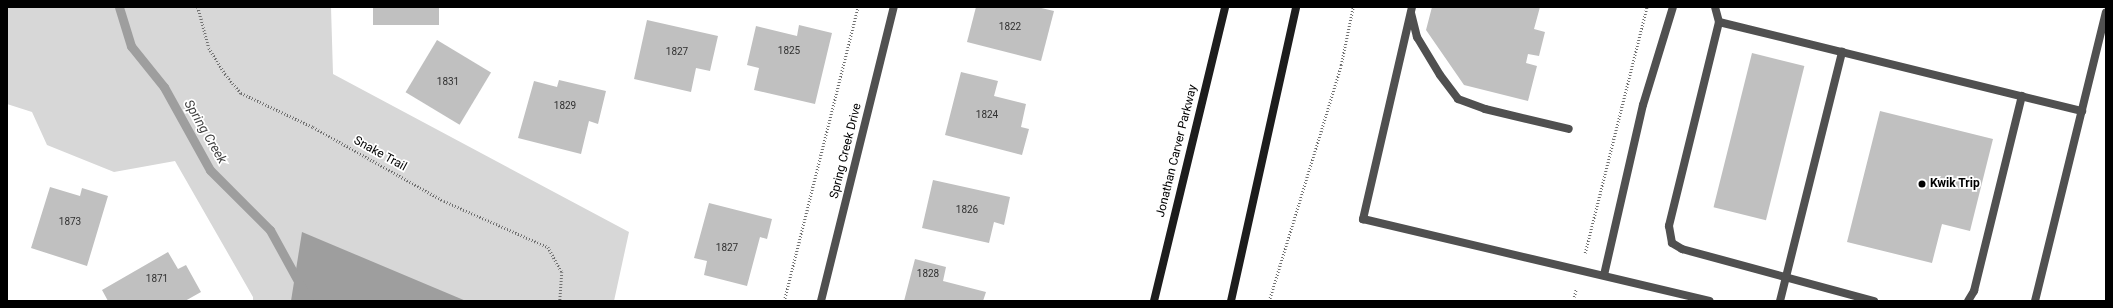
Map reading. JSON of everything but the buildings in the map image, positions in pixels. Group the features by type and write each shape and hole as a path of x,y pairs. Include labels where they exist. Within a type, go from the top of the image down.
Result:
{"main road":[{"name":"Jonathan Carver Parkway","path":"1154,301 1224,7"},
{"path":"1231,301 1296,7"}],"street":[{"name":"Spring Creek Drive","path":"821,301 894,7"},
{"path":"1604,275 1644,105 1673,7"},
{"path":"1715,7 1719,22 1669,226 1672,243 1682,249 1874,301"},
{"path":"1410,8 1363,219 1709,301"},
{"path":"1410,8 1417,37 1440,75 1458,99 1484,109 1569,129"},
{"path":"2036,301 2106,13"},
{"path":"1719,22 2082,111"},
{"path":"1780,301 1842,52"},
{"path":"1968,301 1974,291 2022,96"}],"path":[{"name":"Snake Trail","path":"198,7 209,48 225,74 241,93 313,126 444,201 548,248 562,272 560,301"},
{"path":"784,301 858,7"},
{"path":"1269,301 1341,65 1353,7"},
{"path":"1574,297 1647,7"}],"shaded area":[{"path":"7,7 331,7 333,74 629,232 614,301 253,301 253,297 175,161 114,172 47,145 32,112 7,104"},
{"path":"302,232 466,301 291,301"}],"waterway":[{"name":"Spring Creek","path":"119,7 131,46 164,87 210,170 270,230 309,301"}],"place":[{"name":"Kwik Trip","path":"1922,184"}]}
